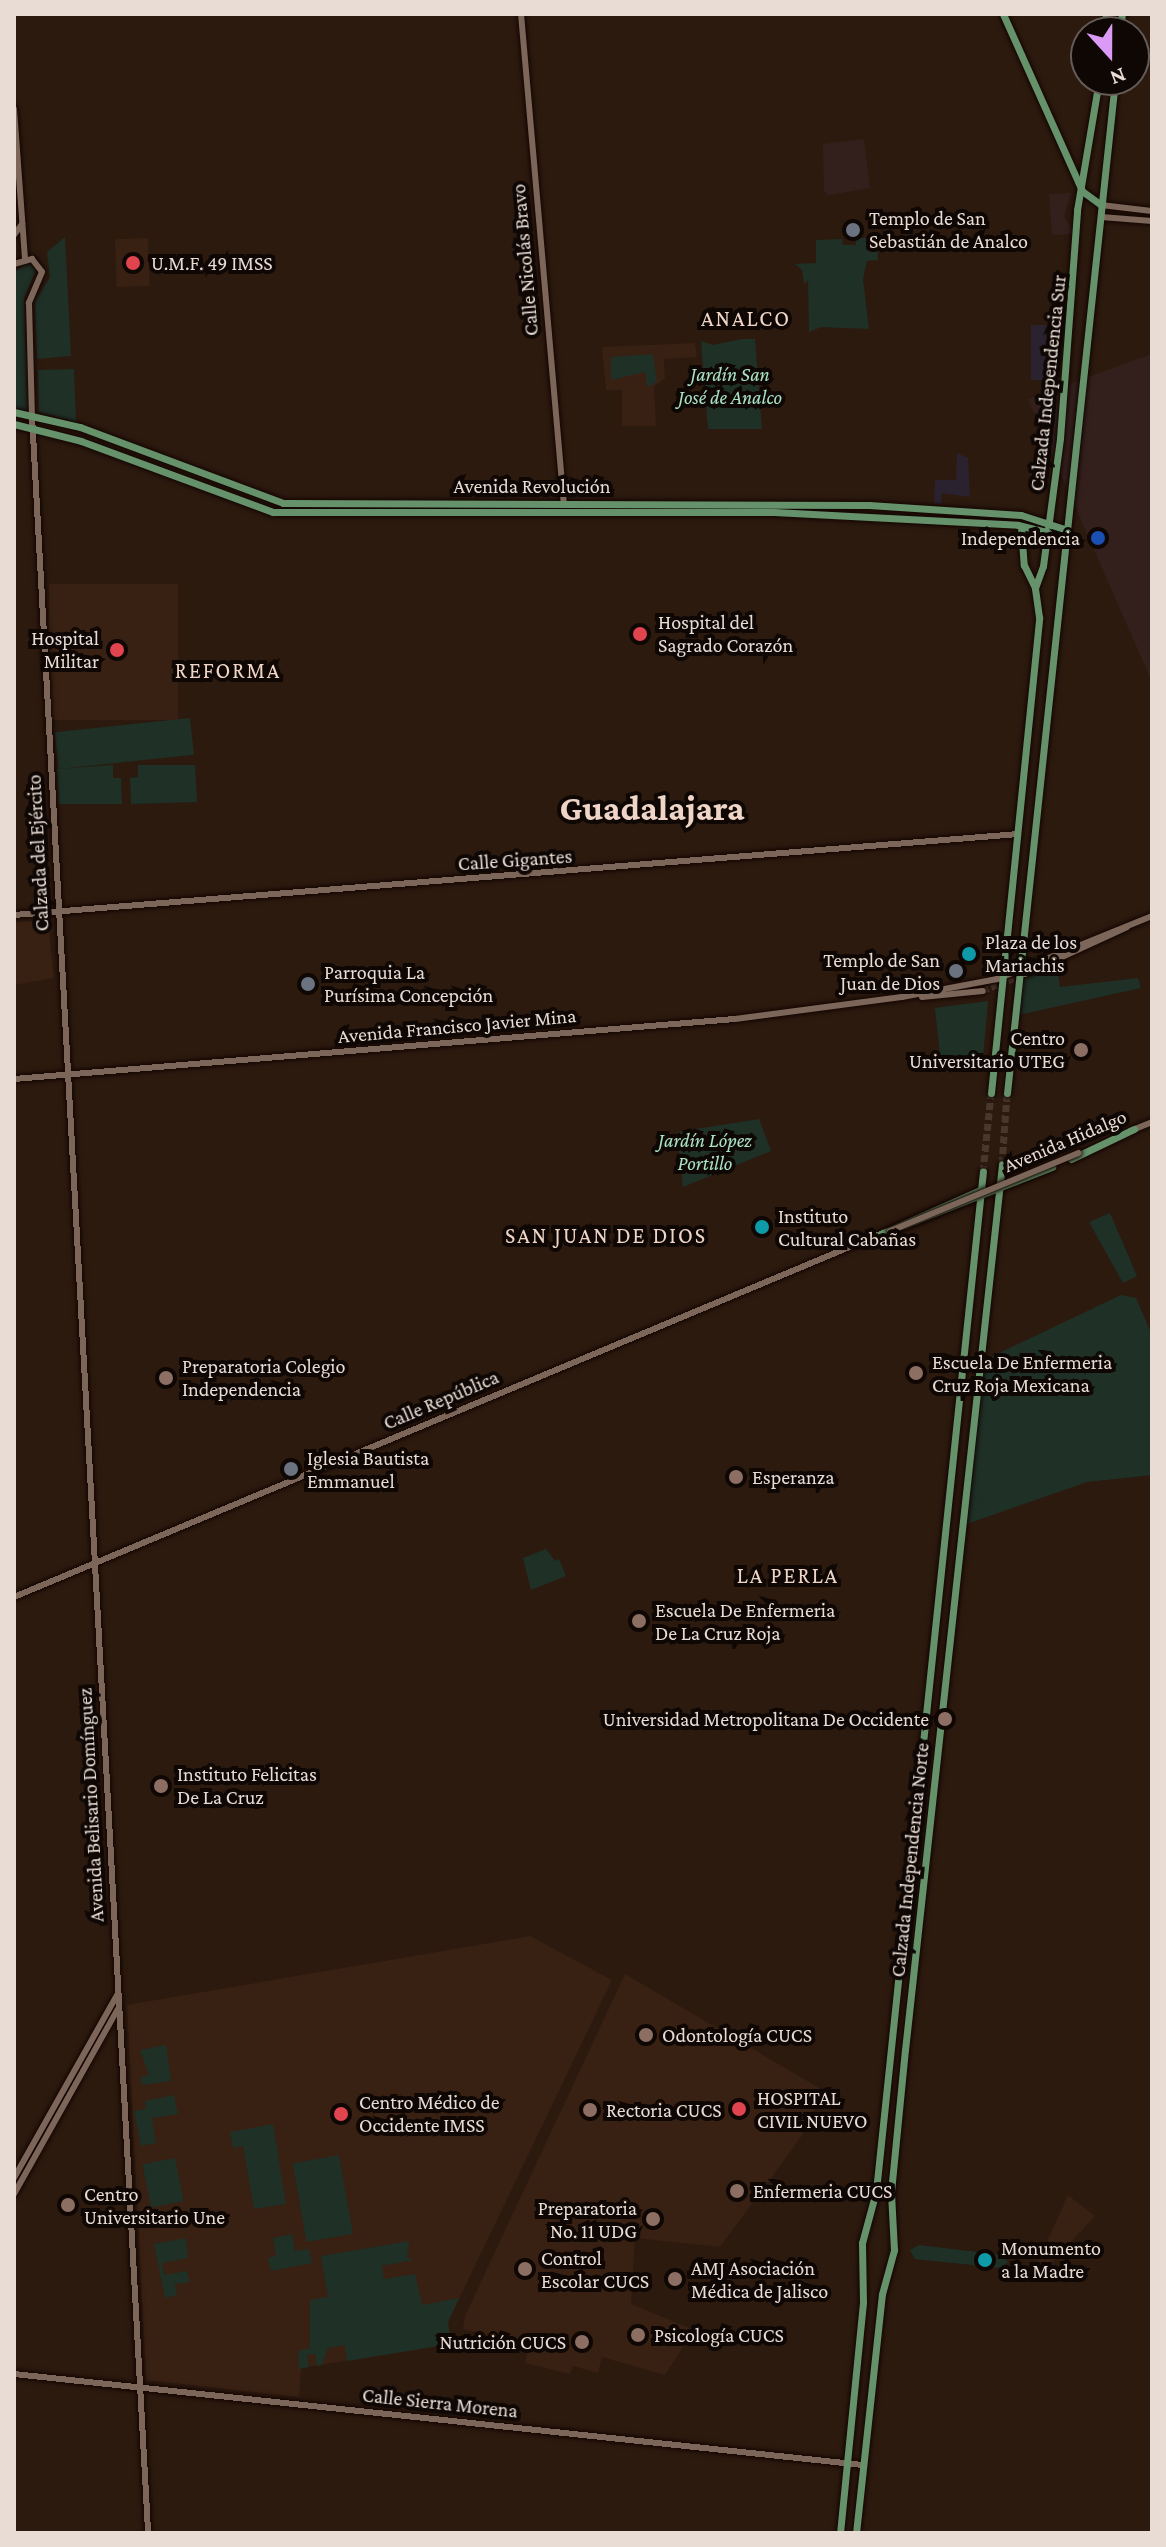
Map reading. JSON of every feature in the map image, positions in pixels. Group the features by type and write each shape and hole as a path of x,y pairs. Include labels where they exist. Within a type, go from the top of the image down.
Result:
{"main road":[{"name":"Calle Nicolás Bravo","path":"521,14 564,502"},
{"path":"1003,14 1082,191 1101,205 1152,211"},
{"name":"Calzada Independencia Sur","path":"1003,976 1039,617 1035,588 1049,523 1082,191 1097,96"},
{"name":"Calzada Independencia Sur","path":"1023,972 1055,616 1063,593 1064,532 1113,96"},
{"name":"Calzada del Ejército","path":"14,109 25,259 39,264 42,272 29,303 32,416 66,1075"},
{"path":"1101,217 1152,221"},
{"path":"14,235 22,224"},
{"path":"14,264 25,259"},
{"name":"Avenida Revolución","path":"14,412 80,427 274,502 869,505 1021,515 1049,523 1064,532"},
{"name":"Avenida Revolución","path":"14,424 273,512 774,512 1021,526 1047,533 1064,532"},
{"path":"1021,526 1024,565 1035,588"},
{"name":"Calle Gigantes","path":"14,915 1018,834"},
{"name":"Avenida Francisco Javier Mina","path":"902,997 1023,972 1152,916"},
{"path":"1007,1093 1023,972"},
{"path":"991,1093 1003,976"},
{"name":"Avenida Francisco Javier Mina","path":"14,1079 735,1019 902,997 983,991"},
{"name":"Avenida Belisario Domínguez","path":"66,1075 148,2533"},
{"name":"Avenida Hidalgo","path":"984,1192 1152,1122"},
{"path":"881,1234 984,1192 999,1189 1134,1129"},
{"path":"999,1189 1002,1164"},
{"path":"983,1172 984,1192"},
{"name":"Calzada Independencia Norte","path":"856,2533 882,2294 894,2250 891,2192 905,2050 977,1358 999,1189"},
{"path":"881,1234 984,1192"},
{"name":"Calzada Independencia Norte","path":"840,2533 863,2302 862,2243 876,2191 953,1424 984,1192"},
{"name":"Calle República","path":"14,1597 881,1234"},
{"path":"14,2178 117,1995"},
{"path":"14,2194 118,2009"},
{"name":"Calle Sierra Morena","path":"14,2374 863,2465"}],"shaded area":[{"path":"864,139 870,188 829,195 824,191 823,144"},
{"path":"1071,193 1064,216 1075,234 1052,235 1049,194"},
{"name":"U.M.F. 49 IMSS","path":"148,238 150,286 117,287 115,239"},
{"path":"1031,325 1052,325 1052,380 1031,380"},
{"path":"695,343 697,357 664,359 665,378 654,387 656,426 622,426 622,390 606,390 602,347"},
{"path":"1152,354 1152,682 1028,399"},
{"path":"957,453 968,458 970,497 942,493 941,504 934,503 935,480 956,480"},
{"name":"Hospital Militar","path":"49,584 178,584 178,720 49,720"},
{"path":"48,920 54,978 14,985 14,922"},
{"name":"Centro Médico de Occidente IMSS","path":"530,1936 612,1980 448,2322 451,2344 301,2368 299,2397 146,2380 127,2005"},
{"path":"625,1974 821,2089 807,2129 720,2247 635,2238 631,2304 694,2330 665,2375 602,2357 598,2373 573,2366 570,2374 525,2363 529,2344 463,2329 465,2316"},
{"path":"1068,2195 1095,2216 1046,2269 1040,2270 1037,2264"}],"green space":[{"path":"65,237 71,356 37,359 35,302 50,277 47,252"},
{"path":"856,238 877,238 878,260 867,261 863,279 869,329 821,327 809,332 808,280 804,284 802,270 795,264 816,263 816,240 842,239 843,245 856,245"},
{"path":"29,263 36,270 24,298 28,411 14,408 14,272"},
{"name":"Jardín San José de Analco","path":"755,339 762,429 708,429 701,341 713,345"},
{"path":"653,354 657,381 651,386 647,386 645,372 611,380 611,357"},
{"path":"74,369 76,422 39,412 38,370"},
{"path":"190,718 194,755 59,769 55,732"},
{"path":"113,765 113,778 121,778 122,804 59,804 57,769"},
{"path":"138,765 195,765 197,802 131,804 130,778 138,777"},
{"path":"1057,967 1060,987 1138,978 1141,988 1018,1015 1021,979"},
{"path":"988,1001 983,1057 942,1073 935,1008"},
{"name":"Jardín López Portillo","path":"759,1119 771,1151 683,1187 677,1132"},
{"path":"1110,1213 1137,1276 1123,1283 1089,1222"},
{"path":"1121,1295 1136,1298 1152,1335 1152,1475 1087,1482 964,1525 980,1362"},
{"path":"546,1549 555,1561 559,1559 566,1576 531,1590 523,1558"},
{"path":"166,2045 171,2081 142,2085 141,2077 149,2075 140,2050"},
{"path":"174,2095 178,2114 152,2118 156,2143 141,2146 134,2111 146,2109 145,2101"},
{"path":"273,2124 286,2204 254,2209 243,2146 233,2148 230,2132"},
{"path":"339,2155 353,2234 307,2242 293,2163"},
{"path":"175,2158 183,2201 151,2207 143,2164"},
{"path":"292,2234 295,2251 309,2249 312,2263 271,2271 268,2258 276,2256 273,2238"},
{"path":"186,2238 188,2258 162,2263 164,2275 187,2271 190,2282 175,2284 177,2295 165,2298 154,2244"},
{"path":"409,2241 407,2257 413,2260 382,2266 384,2279 415,2274 422,2305 459,2298 448,2322 451,2344 347,2361 345,2345 328,2348 322,2365 317,2366 315,2354 307,2355 309,2367 299,2369 298,2351 310,2348 310,2300 328,2297 321,2256"},
{"path":"919,2245 1002,2255 1008,2262 1001,2268 915,2259 910,2250"}],"tunnel":[{"path":"983,991 1021,976"},
{"path":"983,1172 991,1093"},
{"path":"1002,1164 1007,1093"}],"place":[{"name":"Templo de San Sebastián de Analco","path":"853,230"},
{"name":"U.M.F. 49 IMSS","path":"133,263"},
{"name":"Independencia","path":"1098,538"},
{"name":"Hospital del Sagrado Corazón","path":"640,634"},
{"name":"Hospital Militar","path":"117,650"},
{"name":"Plaza de los Mariachis","path":"969,954"},
{"name":"Templo de San Juan de Dios","path":"956,971"},
{"name":"Parroquia La Purísima Concepción","path":"308,984"},
{"name":"Centro Universitario UTEG","path":"1081,1050"},
{"name":"Instituto Cultural Cabañas","path":"762,1227"},
{"name":"Escuela De Enfermeria Cruz Roja Mexicana","path":"916,1373"},
{"name":"Preparatoria Colegio Independencia","path":"166,1378"},
{"name":"Iglesia Bautista Emmanuel","path":"291,1469"},
{"name":"Esperanza","path":"736,1477"},
{"name":"Escuela De Enfermeria De La Cruz Roja","path":"639,1621"},
{"name":"Universidad Metropolitana De Occidente","path":"945,1719"},
{"name":"Instituto Felicitas De La Cruz","path":"161,1786"},
{"name":"Odontología CUCS","path":"646,2035"},
{"name":"HOSPITAL CIVIL NUEVO","path":"739,2109"},
{"name":"Rectoria CUCS","path":"590,2110"},
{"name":"Centro Médico de Occidente IMSS","path":"341,2114"},
{"name":"Enfermeria CUCS","path":"737,2191"},
{"name":"Centro Universitario Une","path":"68,2205"},
{"name":"Preparatoria No. 11 UDG","path":"653,2219"},
{"name":"Monumento a la Madre","path":"985,2260"},
{"name":"Control Escolar CUCS","path":"525,2269"},
{"name":"AMJ Asociación Médica de Jalisco","path":"675,2279"},
{"name":"Psicología CUCS","path":"638,2335"},
{"name":"Nutrición CUCS","path":"582,2342"}],"district":[{"name":"ANALCO","path":"746,319"},
{"name":"REFORMA","path":"228,671"},
{"name":"Guadalajara","path":"652,809"},
{"name":"SAN JUAN DE DIOS","path":"606,1236"},
{"name":"LA PERLA","path":"788,1576"}]}
